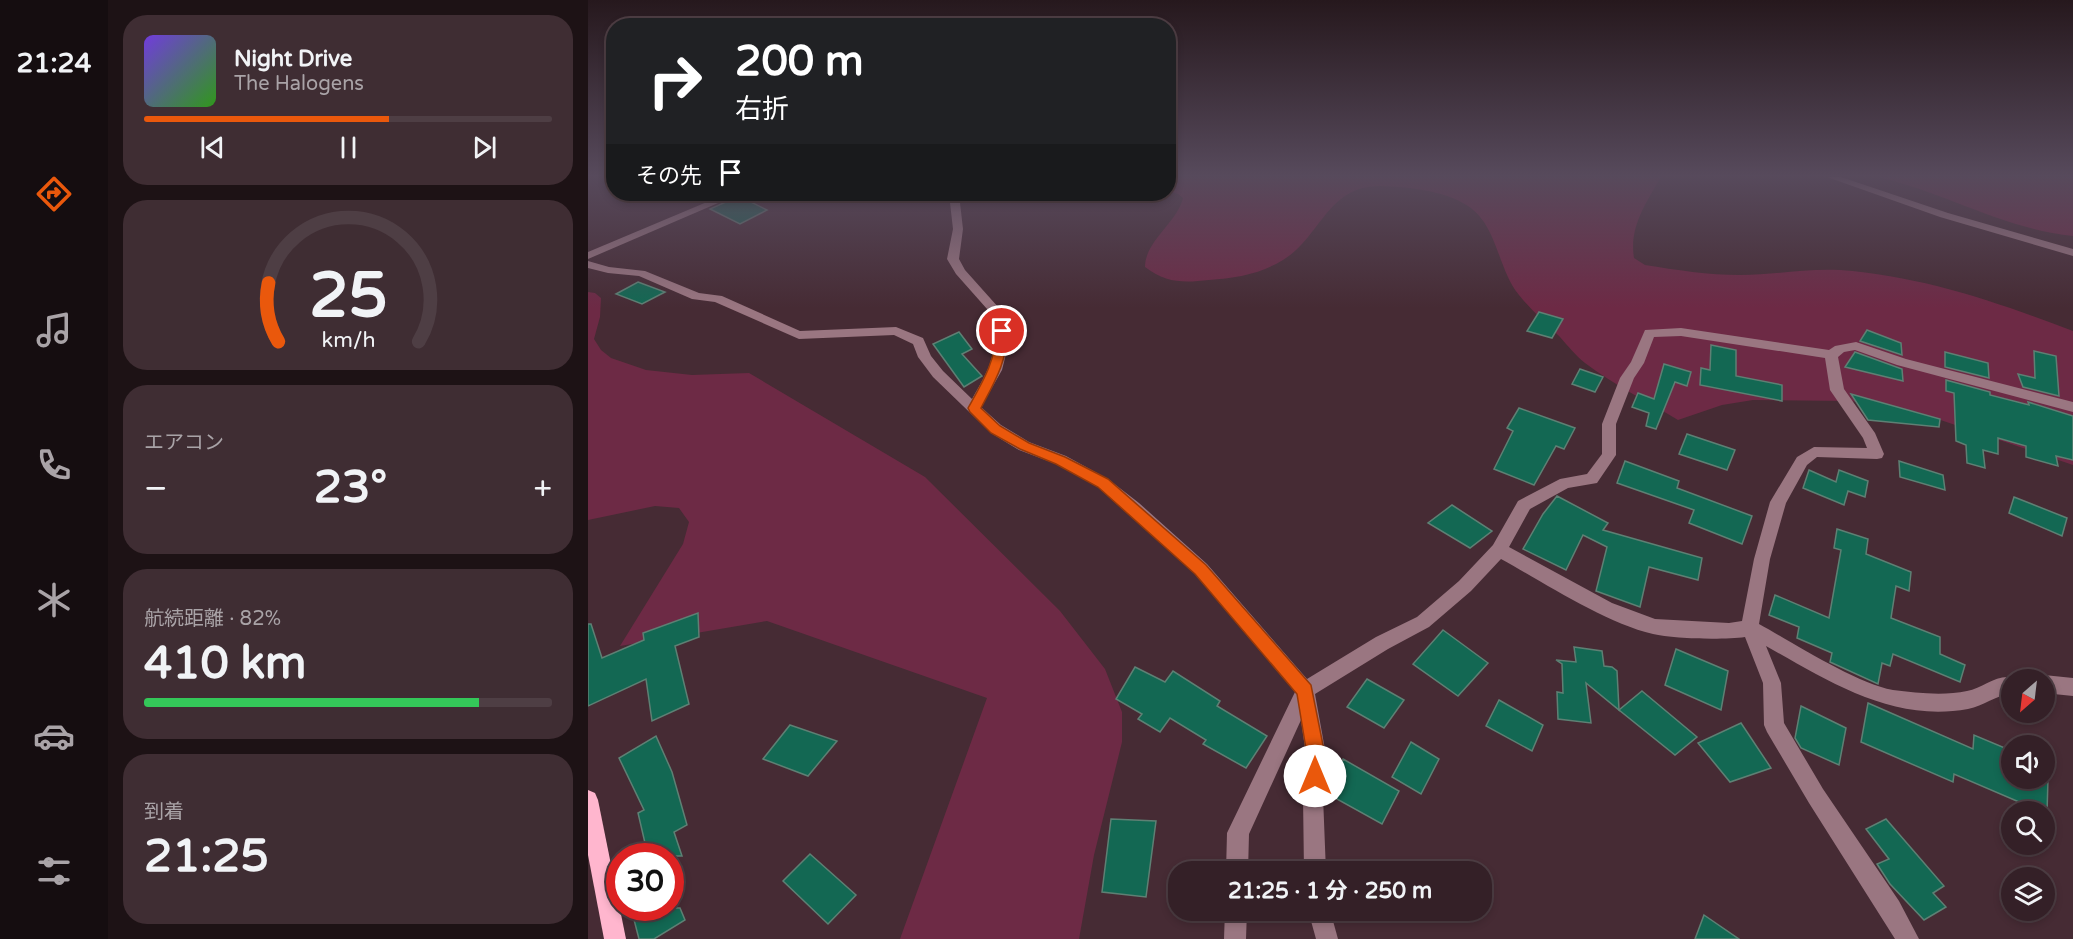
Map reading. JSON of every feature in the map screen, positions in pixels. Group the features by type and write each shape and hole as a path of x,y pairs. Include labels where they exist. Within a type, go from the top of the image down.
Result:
{"main road":[{"path":"588,800 615,939"}],"street":[{"path":"588,256 671,221"},
{"path":"957,221 953,259 960,272 1001,317 1002,346 997,362 974,408"},
{"path":"1964,221 2073,253"},
{"path":"588,264 608,270 641,273 696,296 718,299 799,335 896,331 918,341 925,357 938,374 996,429 1024,446 1061,460 1103,483 1133,507 1201,570 1305,690 1316,755 1313,796 1315,861"},
{"path":"1237,861 1238,833 1305,690 1382,643 1424,622 1465,586 1499,550 1524,505 1565,483 1592,479 1609,455 1609,424 1627,378 1637,363 1649,333 1681,332 1831,355 1840,349 1856,346 1902,362 2073,407"},
{"path":"1831,355 1837,390 1870,437 1877,454 1814,452 1802,461 1778,502 1762,559 1750,628 1772,683 1774,725 1816,796 1891,909 1908,939"},
{"path":"1499,550 1606,608 1654,627 1728,631 1750,628 1846,681 1890,698 1926,702 1969,700 2001,686"},
{"path":"2055,685 2073,687"},
{"path":"1235,939 1236,921"},
{"path":"1322,921 1327,939"}],"shaded area":[{"path":"1171,221 1321,221 1307,239 1283,260 1248,275 1229,278 1175,281 1160,276 1145,267 1146,258 1155,240"},
{"path":"1483,221 1638,221 1634,236 1634,258 1645,265 1728,275 1828,270 1870,273 1959,292 2073,331 2073,465 1917,412 1850,401 1753,400 1722,405 1678,420 1607,379 1572,351 1519,295 1506,273"},
{"path":"2007,221 2073,221 2073,236 2048,232"},
{"path":"588,292 595,293 601,298 600,317 594,339 601,350 611,358 646,370 692,375 749,373 925,477 1060,611 1105,669 1122,712 1122,742 1094,855 1079,939 900,939 987,698 767,621 620,646 683,544 689,522 679,508 655,506 588,520"}],"building":[{"path":"638,282 665,292 642,304 616,294"},
{"path":"1539,312 1563,319 1552,338 1527,331"},
{"path":"1867,330 1901,343 1902,355 1860,341"},
{"path":"959,332 972,349 962,354 982,376 964,387 933,344"},
{"path":"1711,345 1736,350 1736,376 1782,385 1782,401 1700,385 1701,368 1710,370"},
{"path":"2034,351 2056,356 2059,396 2023,387 2018,374 2035,378"},
{"path":"1855,352 1902,369 1903,381 1845,367"},
{"path":"1945,352 1988,363 1989,378 1945,367"},
{"path":"1664,364 1691,372 1687,386 1675,382 1656,429 1646,426 1649,413 1632,407 1638,393 1654,399"},
{"path":"1580,369 1603,377 1595,392 1572,384"},
{"path":"1946,380 1990,392 1990,395 2029,405 2028,402 2073,416 2073,460 2056,456 2058,466 2026,457 2026,446 1998,438 1998,454 1983,450 1985,468 1967,463 1966,445 1956,441 1954,393 1946,391"},
{"path":"1851,394 1940,419 1939,427 1868,420"},
{"path":"1519,408 1575,428 1564,449 1556,446 1534,485 1494,469 1513,431 1507,428"},
{"path":"1687,434 1735,450 1727,470 1679,454"},
{"path":"1625,461 1679,481 1677,488 1752,516 1742,544 1689,523 1694,510 1617,483"},
{"path":"1899,461 1943,475 1945,490 1900,477"},
{"path":"1809,470 1836,482 1839,470 1868,481 1865,497 1848,491 1844,505 1803,488"},
{"path":"1557,496 1608,523 1603,530 1702,558 1698,580 1649,567 1640,607 1596,591 1607,547 1583,535 1566,570 1523,549 1543,514"},
{"path":"2014,497 2067,518 2062,536 2009,513"},
{"path":"1452,505 1492,531 1470,548 1428,523"},
{"path":"1837,529 1868,539 1866,554 1911,572 1909,591 1896,586 1891,618 1940,637 1940,654 1965,665 1960,682 1893,654 1890,666 1882,663 1878,684 1830,662 1832,653 1797,638 1799,627 1769,615 1775,595 1829,618 1841,550 1834,548"},
{"path":"698,613 699,637 675,646 689,704 652,721 646,679 588,706 588,624 591,624 602,658 644,640 643,633"},
{"path":"1443,630 1488,663 1458,696 1413,664"},
{"path":"1574,647 1602,651 1604,666 1612,667 1617,671 1619,710 1586,683 1591,723 1558,719 1557,692 1563,693 1562,664 1556,660 1576,662"},
{"path":"1676,649 1728,671 1721,710 1665,685"},
{"path":"1135,667 1165,682 1173,671 1220,701 1217,706 1267,736 1246,768 1203,744 1206,740 1170,718 1160,732 1138,719 1142,714 1116,699"},
{"path":"1367,679 1404,700 1384,728 1347,707"},
{"path":"1642,691 1697,737 1675,755 1619,710"},
{"path":"1499,700 1543,725 1532,751 1486,726"},
{"path":"1868,703 1973,749 1974,735 2001,746 2001,789 2048,789 2047,801 2017,801 1954,774 1953,782 1861,742"},
{"path":"1801,706 1846,728 1839,765 1801,748 1795,738"},
{"path":"1741,723 1771,768 1730,782 1698,743"},
{"path":"790,725 837,741 808,776 763,759"},
{"path":"656,736 672,772 687,825 674,832 678,843 645,843 638,813 644,810 619,758"},
{"path":"1411,742 1439,759 1421,794 1392,777"},
{"path":"1343,759 1399,791 1382,824 1326,793"},
{"path":"1111,819 1156,821 1146,897 1102,892"},
{"path":"1886,819 1944,886 1933,893 1946,907 1924,920 1890,884 1877,864 1889,859 1866,829"},
{"path":"810,854 856,895 828,924 783,881"},
{"path":"1704,915 1739,939 1695,939"},
{"path":"634,921 683,921 654,939 639,939"}],"route":[{"path":"1002,331 1002,346 995,370 974,408 996,429 1024,446 1061,460 1103,483 1133,507 1201,570 1305,690 1316,755 1315,776"}]}
